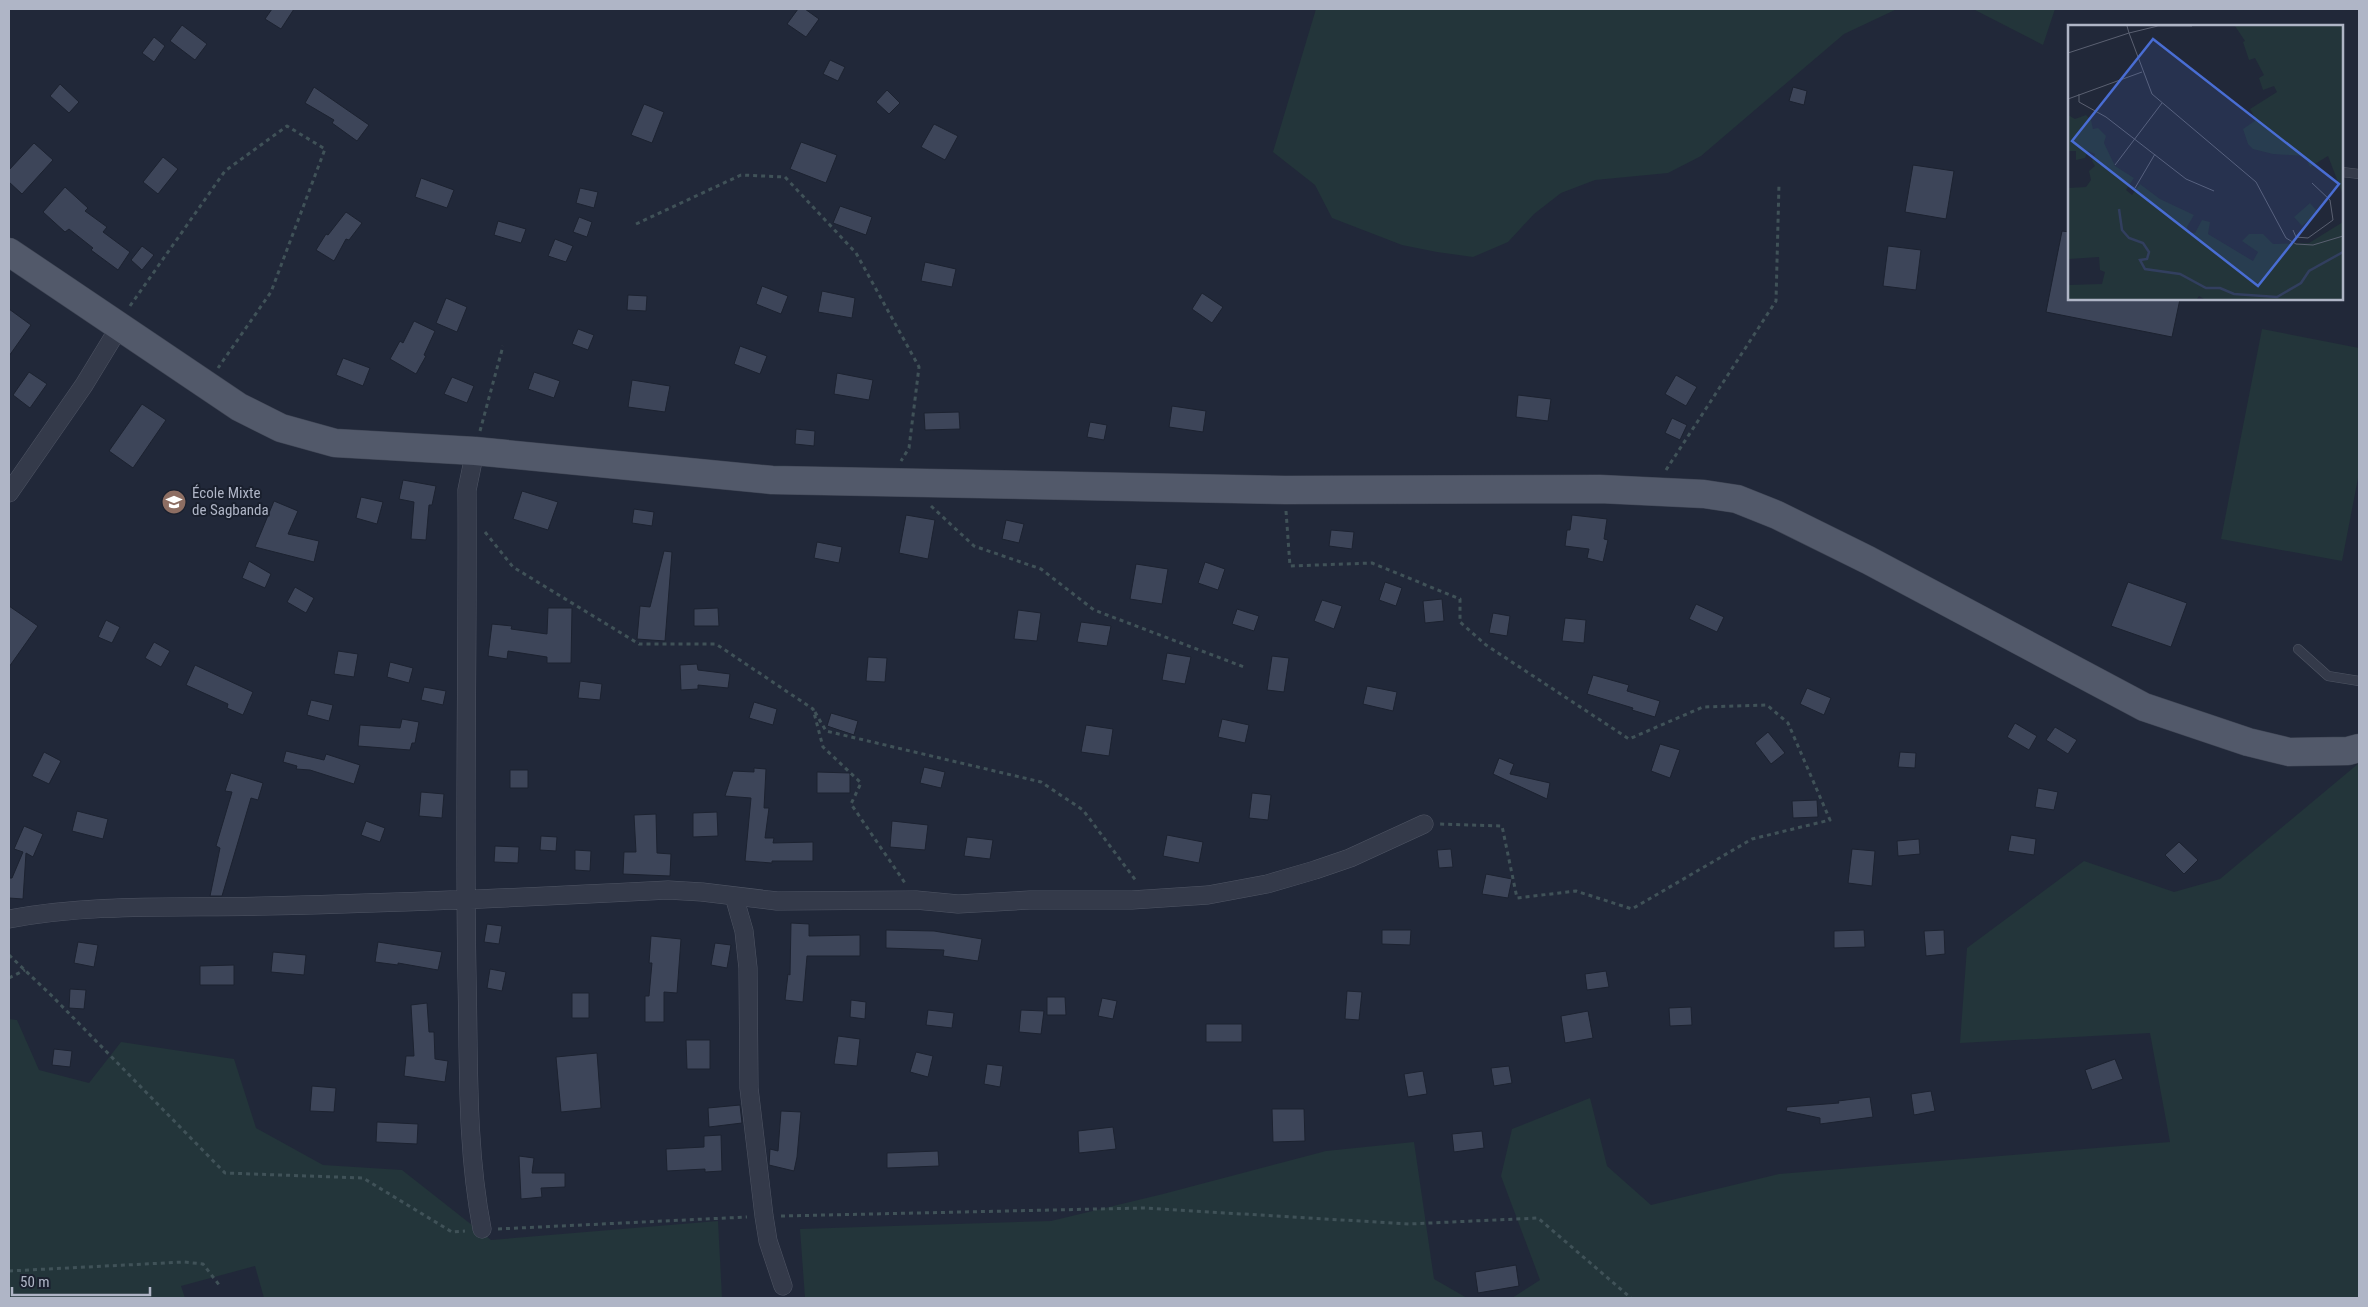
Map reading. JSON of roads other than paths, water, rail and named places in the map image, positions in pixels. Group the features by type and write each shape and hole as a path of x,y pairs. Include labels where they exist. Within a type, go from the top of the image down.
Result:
{"main road":[{"path":"9,252 239,407 281,428 334,443 475,451 772,480 897,484 1285,490 1465,488 1651,491 1704,494 1737,499 1776,515 1868,560 2144,707 2248,742 2289,752 2348,752 2359,748"}],"street":[{"path":"9,493 84,385 120,326"},
{"path":"475,451 467,490 466,901 470,1132 477,1203 482,1229"},
{"path":"9,919 38,913 116,908 466,901 668,890 777,901 916,900 958,904 1030,900 1132,900 1208,895 1267,884 1315,870 1350,858 1424,824"},
{"path":"734,896 744,931 746,949 749,1088 764,1216 768,1241 783,1286"}],"lane":[{"path":"2343,172 2359,174"},
{"path":"2298,648 2328,676 2359,681"}],"place":[{"name":"École Mixte de Sagbanda","path":"174,502"}]}
